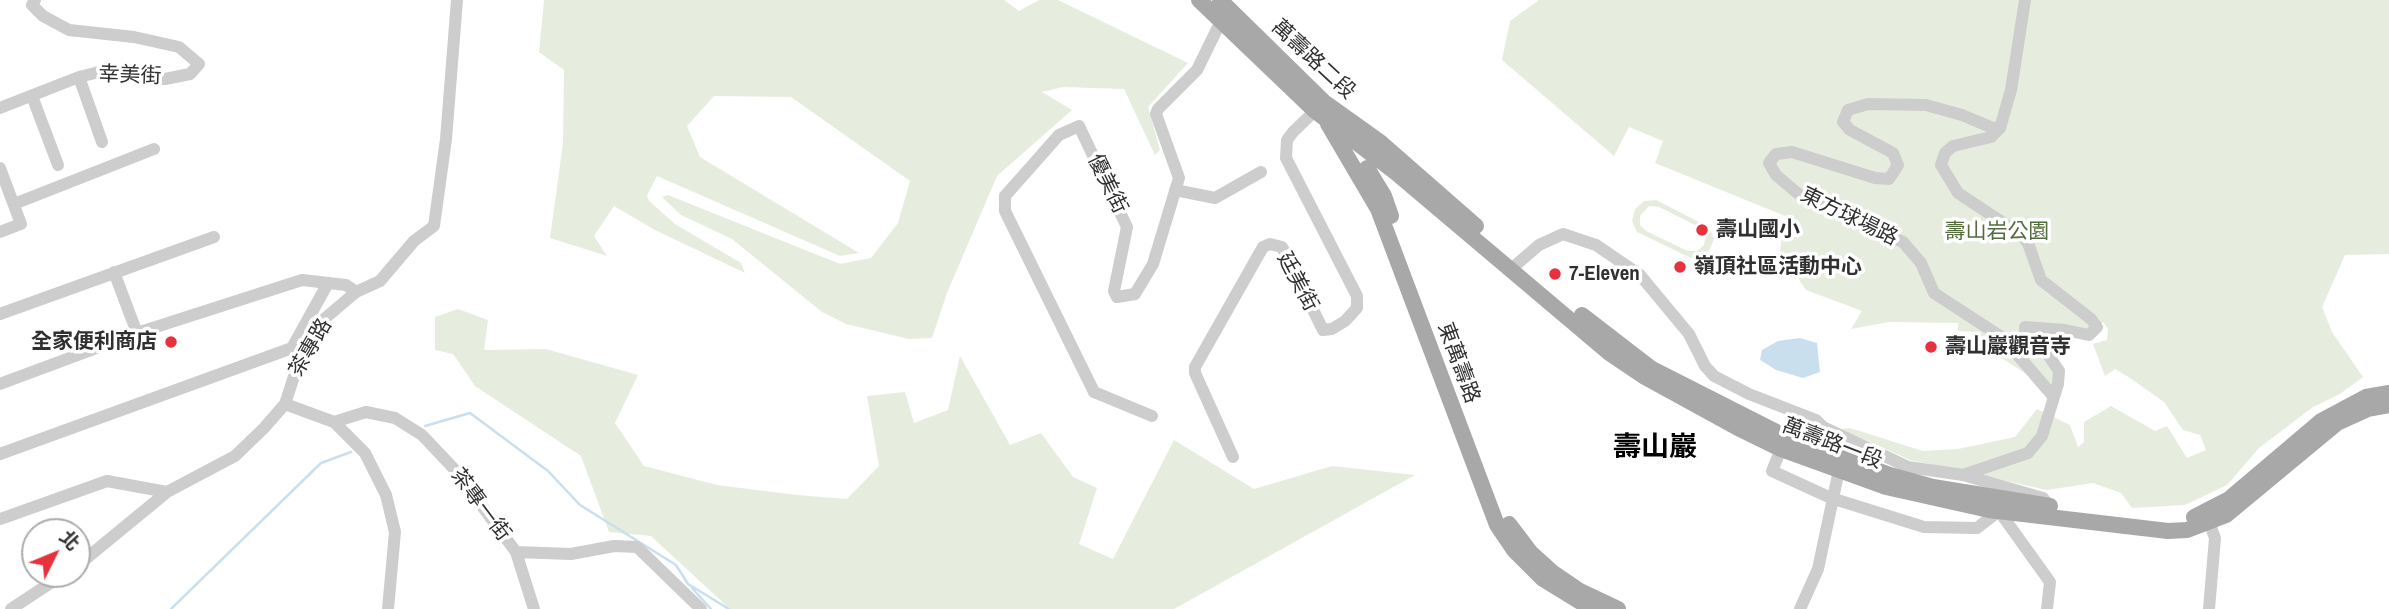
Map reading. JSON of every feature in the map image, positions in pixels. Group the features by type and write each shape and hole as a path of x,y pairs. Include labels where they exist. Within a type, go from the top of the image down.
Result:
{"main road":[{"name":"萬壽路二段","path":"1199,0 1321,110 1348,129"},
{"name":"萬壽路二段","path":"1220,0 1321,110"},
{"name":"東萬壽路","path":"1321,110 1378,209 1497,524 1514,550 1543,579 1583,603 1618,609"},
{"name":"東萬壽路","path":"1348,129 1380,190 1505,517 1531,553 1583,603"},
{"name":"萬壽路一段","path":"1348,129 1395,172 1513,266 1652,369 1788,438 1890,475 2000,506"},
{"name":"萬壽路一段","path":"1348,129 1380,142 1608,352 1645,377 1691,404 1781,449 1886,487 2168,531 2226,516 2337,423 2368,409 2389,405"},
{"path":"1380,190 1388,177 1395,172"},
{"name":"萬壽路一段","path":"2207,519 2321,421 2366,397 2389,393"}],"street":[{"name":"幸美街","path":"0,108 79,77 99,72 165,79 190,74 199,64 179,47 134,37 69,30 43,16 32,5 35,0"},
{"name":"茶專路","path":"388,609 395,532 386,495 365,453 334,422 285,404 289,387 323,320 356,292 380,281 414,241 434,226 445,151 457,0"},
{"path":"1963,475 2028,453 2042,436 2059,371 2049,356 2025,333 2025,327 2089,335 2096,331 2095,324 2041,280 2028,243 2021,234 1958,193 1941,165 1945,153 1953,146 1991,137 2000,128 2011,90 2025,0"},
{"name":"優美街","path":"1152,416 1094,392 1005,211 1005,196 1059,135 1079,126 1127,226 1114,282 1117,297 1126,298 1143,285 1153,264 1179,178 1156,114 1196,70 1221,21"},
{"path":"79,77 102,142"},
{"path":"32,96 58,165"},
{"name":"東方球場路","path":"2000,128 1926,105 1868,104 1848,110 1843,122 1850,130 1893,153 1898,165 1889,179 1875,178 1792,152 1776,154 1769,163 1776,174 1802,197 1903,242 1921,263 1934,293 2003,338 2053,396"},
{"name":"廷美街","path":"1233,457 1195,373 1195,367 1263,247 1270,244 1282,247 1323,330 1332,329 1345,321 1357,308 1357,296 1286,158 1287,140 1321,110"},
{"path":"8,198 155,149"},
{"path":"0,167 8,198 21,224 0,232"},
{"path":"1175,190 1215,198 1261,172"},
{"path":"1513,266 1548,240 1563,234 1596,244 1640,275 1689,334 1705,366 1714,376 1749,394 1816,420 1823,427 1908,467 1963,475 2043,498 2049,511"},
{"path":"0,314 214,237"},
{"path":"114,272 137,334"},
{"path":"0,384 137,334 302,279 346,285 356,292"},
{"path":"0,454 292,348 328,283"},
{"path":"91,554 167,492 234,456 285,404"},
{"name":"茶專一街","path":"334,422 366,412 395,418 422,435 456,471 516,552 571,554 614,545 636,547 701,609"},
{"path":"1781,449 1772,471 1831,498 1924,527 1977,528 2000,506 2050,582 2047,609"},
{"path":"1800,609 1818,569 1839,470"},
{"path":"0,519 107,481 167,492"},
{"path":"2207,519 2215,538 2209,609"},
{"path":"516,552 534,609"},
{"path":"11,609 43,588"}],"green space":[{"path":"544,0 1004,0 1019,11 1039,0 1058,0 1188,63 1148,107 1160,150 1155,155 1124,89 1063,87 1042,92 1072,110 997,176 947,293 932,338 909,339 846,324 822,312 732,239 681,215 662,197 668,195 840,264 871,258 898,223 910,181 791,97 714,96 687,126 700,157 859,253 840,256 657,176 647,196 649,201 675,224 741,263 745,273 655,230 614,206 594,236 607,256 550,238 563,143 564,70 539,52"},
{"name":"壽山岩公園","path":"1539,0 2389,0 2389,254 2345,255 2322,307 2332,332 2363,377 2340,394 2313,407 2259,448 2227,485 2185,505 2132,508 2121,493 2093,483 2047,490 1910,460 1841,429 1850,428 1923,451 1958,449 2015,437 2037,409 2070,425 2078,447 2084,442 2084,422 2111,406 2155,431 2167,426 2187,458 2206,450 2200,435 2183,430 2164,402 2115,369 2105,376 2093,344 2107,340 2108,329 2103,322 2096,331 2027,326 2056,364 2055,392 1973,340 1973,332 1958,331 1958,323 1889,322 1851,329 1862,311 1806,290 1780,251 1785,216 1655,163 1663,141 1629,127 1614,156 1502,60 1510,21"},
{"path":"1656,200 1709,227 1714,239 1709,251 1691,258 1637,232 1632,221 1635,209 1644,201","holes":["1649,206 1659,207 1701,228 1706,236 1704,245 1697,251 1688,251 1646,231 1640,225 1640,216"]},
{"path":"458,309 488,320 484,350 546,349 638,375 615,423 644,466 717,485 797,495 847,499 879,466 867,396 905,392 914,423 948,410 960,356 1010,445 1041,433 1073,477 1097,488 1079,544 1113,559 1174,440 1254,489 1332,466 1415,475 1174,609 730,609 651,536 609,532 581,456 475,386 453,354 435,350 435,317"}],"water":[{"path":"1800,338 1817,343 1820,372 1803,378 1776,370 1760,360 1762,350 1778,341"}],"waterway":[{"path":"425,426 470,413 548,471 580,505 676,565 688,584 729,609"},
{"path":"171,609 321,463 351,452"},
{"path":"692,588 711,609"}],"place":[{"name":"壽山國小","path":"1702,230"},
{"name":"嶺頂社區活動中心","path":"1680,267"},
{"name":"7-Eleven","path":"1555,274"},
{"name":"全家便利商店","path":"171,342"},
{"name":"壽山巖觀音寺","path":"1931,347"}],"district":[{"name":"壽山巖","path":"1655,448"}]}
